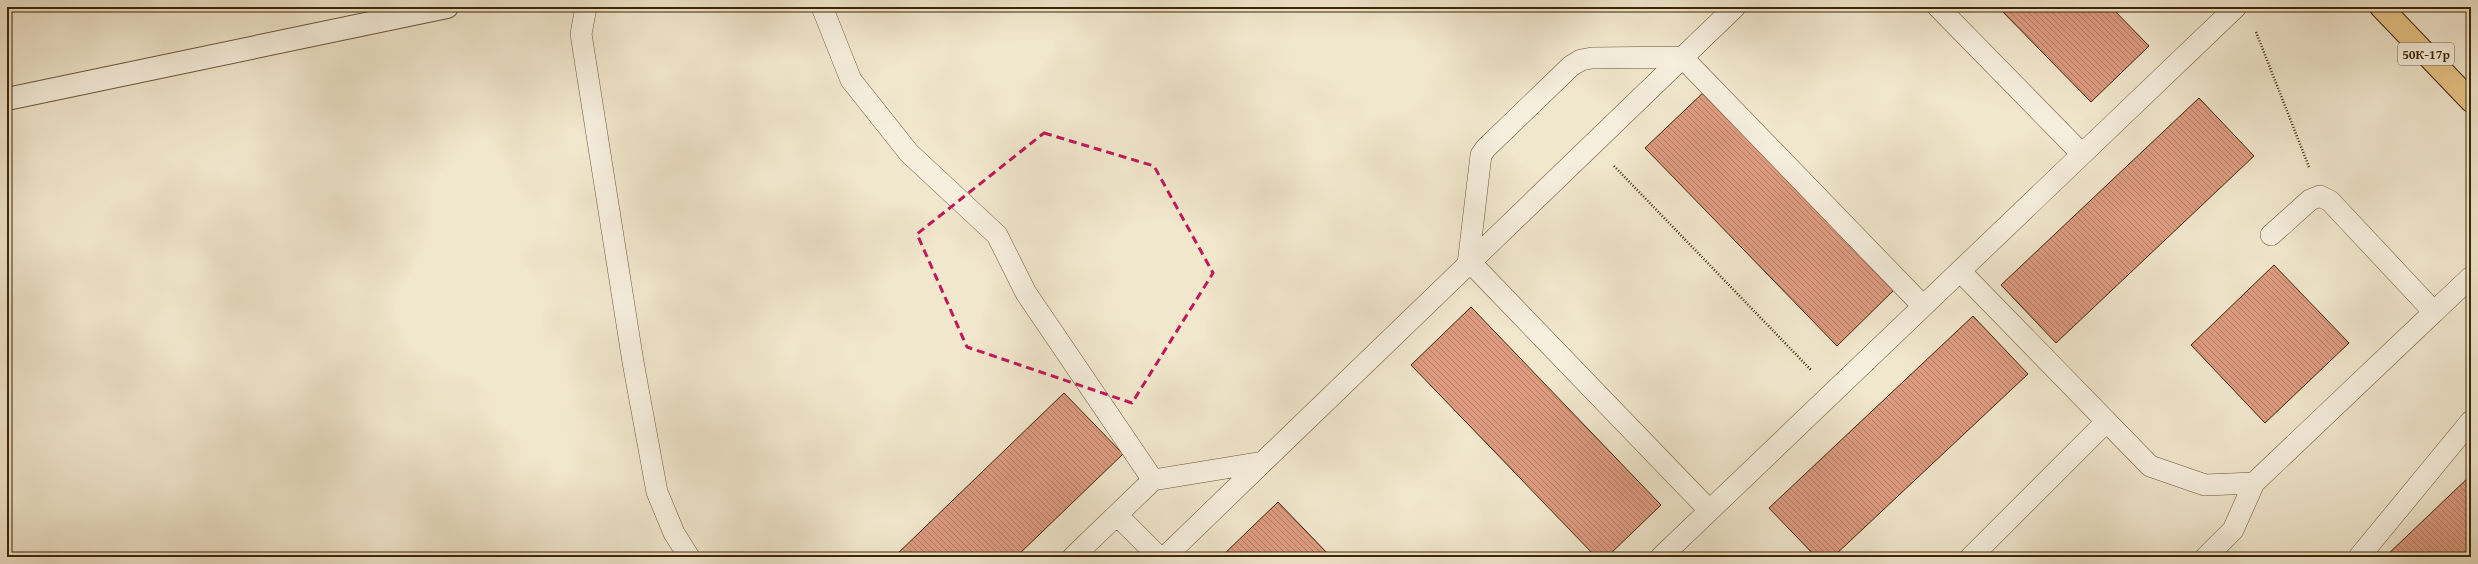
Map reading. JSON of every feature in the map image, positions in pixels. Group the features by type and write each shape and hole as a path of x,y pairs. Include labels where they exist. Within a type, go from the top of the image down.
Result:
{"main road":[{"name":"50К-17р","path":"2381,7 2471,101"}],"street":[{"path":"7,99 447,7"}],"lane":[{"path":"586,7 581,34 633,362 657,492 674,533 689,557"},
{"path":"822,7 851,80 909,153 997,235 1026,294 1153,480"},
{"path":"1165,557 1735,7"},
{"path":"1938,7 2082,154"},
{"path":"1660,557 2236,7"},
{"path":"1469,263 1481,155 1486,148 1571,66 1592,58 1682,57 1923,306"},
{"path":"2271,236 2310,200 2320,196 2330,201 2434,312"},
{"path":"1469,263 1709,510"},
{"path":"1960,270 2150,466 2205,485 2254,483"},
{"path":"2206,557 2234,530 2254,483 2471,277"},
{"path":"2359,557 2471,421"},
{"path":"1971,557 2106,422"},
{"path":"1073,557 1153,480 1263,462"},
{"path":"1117,515 1159,557"}],"path":[{"path":"2255,29 2320,196"},
{"path":"1593,144 1832,393"}],"highlighted area":[{"path":"1044,133 1154,166 1213,273 1132,403 967,347 917,234"}],"building":[{"path":"1998,7 2111,7 2149,46 2091,102"},
{"path":"1706,90 1896,288 1837,346 1645,148"},
{"path":"2199,98 2254,156 2056,343 2001,285"},
{"path":"2274,265 2349,343 2265,423 2191,345"},
{"path":"1471,307 1661,505 1607,557 1596,557 1411,365"},
{"path":"1973,316 2028,374 1833,557 1816,557 1769,508"},
{"path":"1064,393 1123,454 1016,557 894,557"},
{"path":"2471,475 2471,557 2385,557"},
{"path":"1278,502 1331,557 1221,557"}]}
